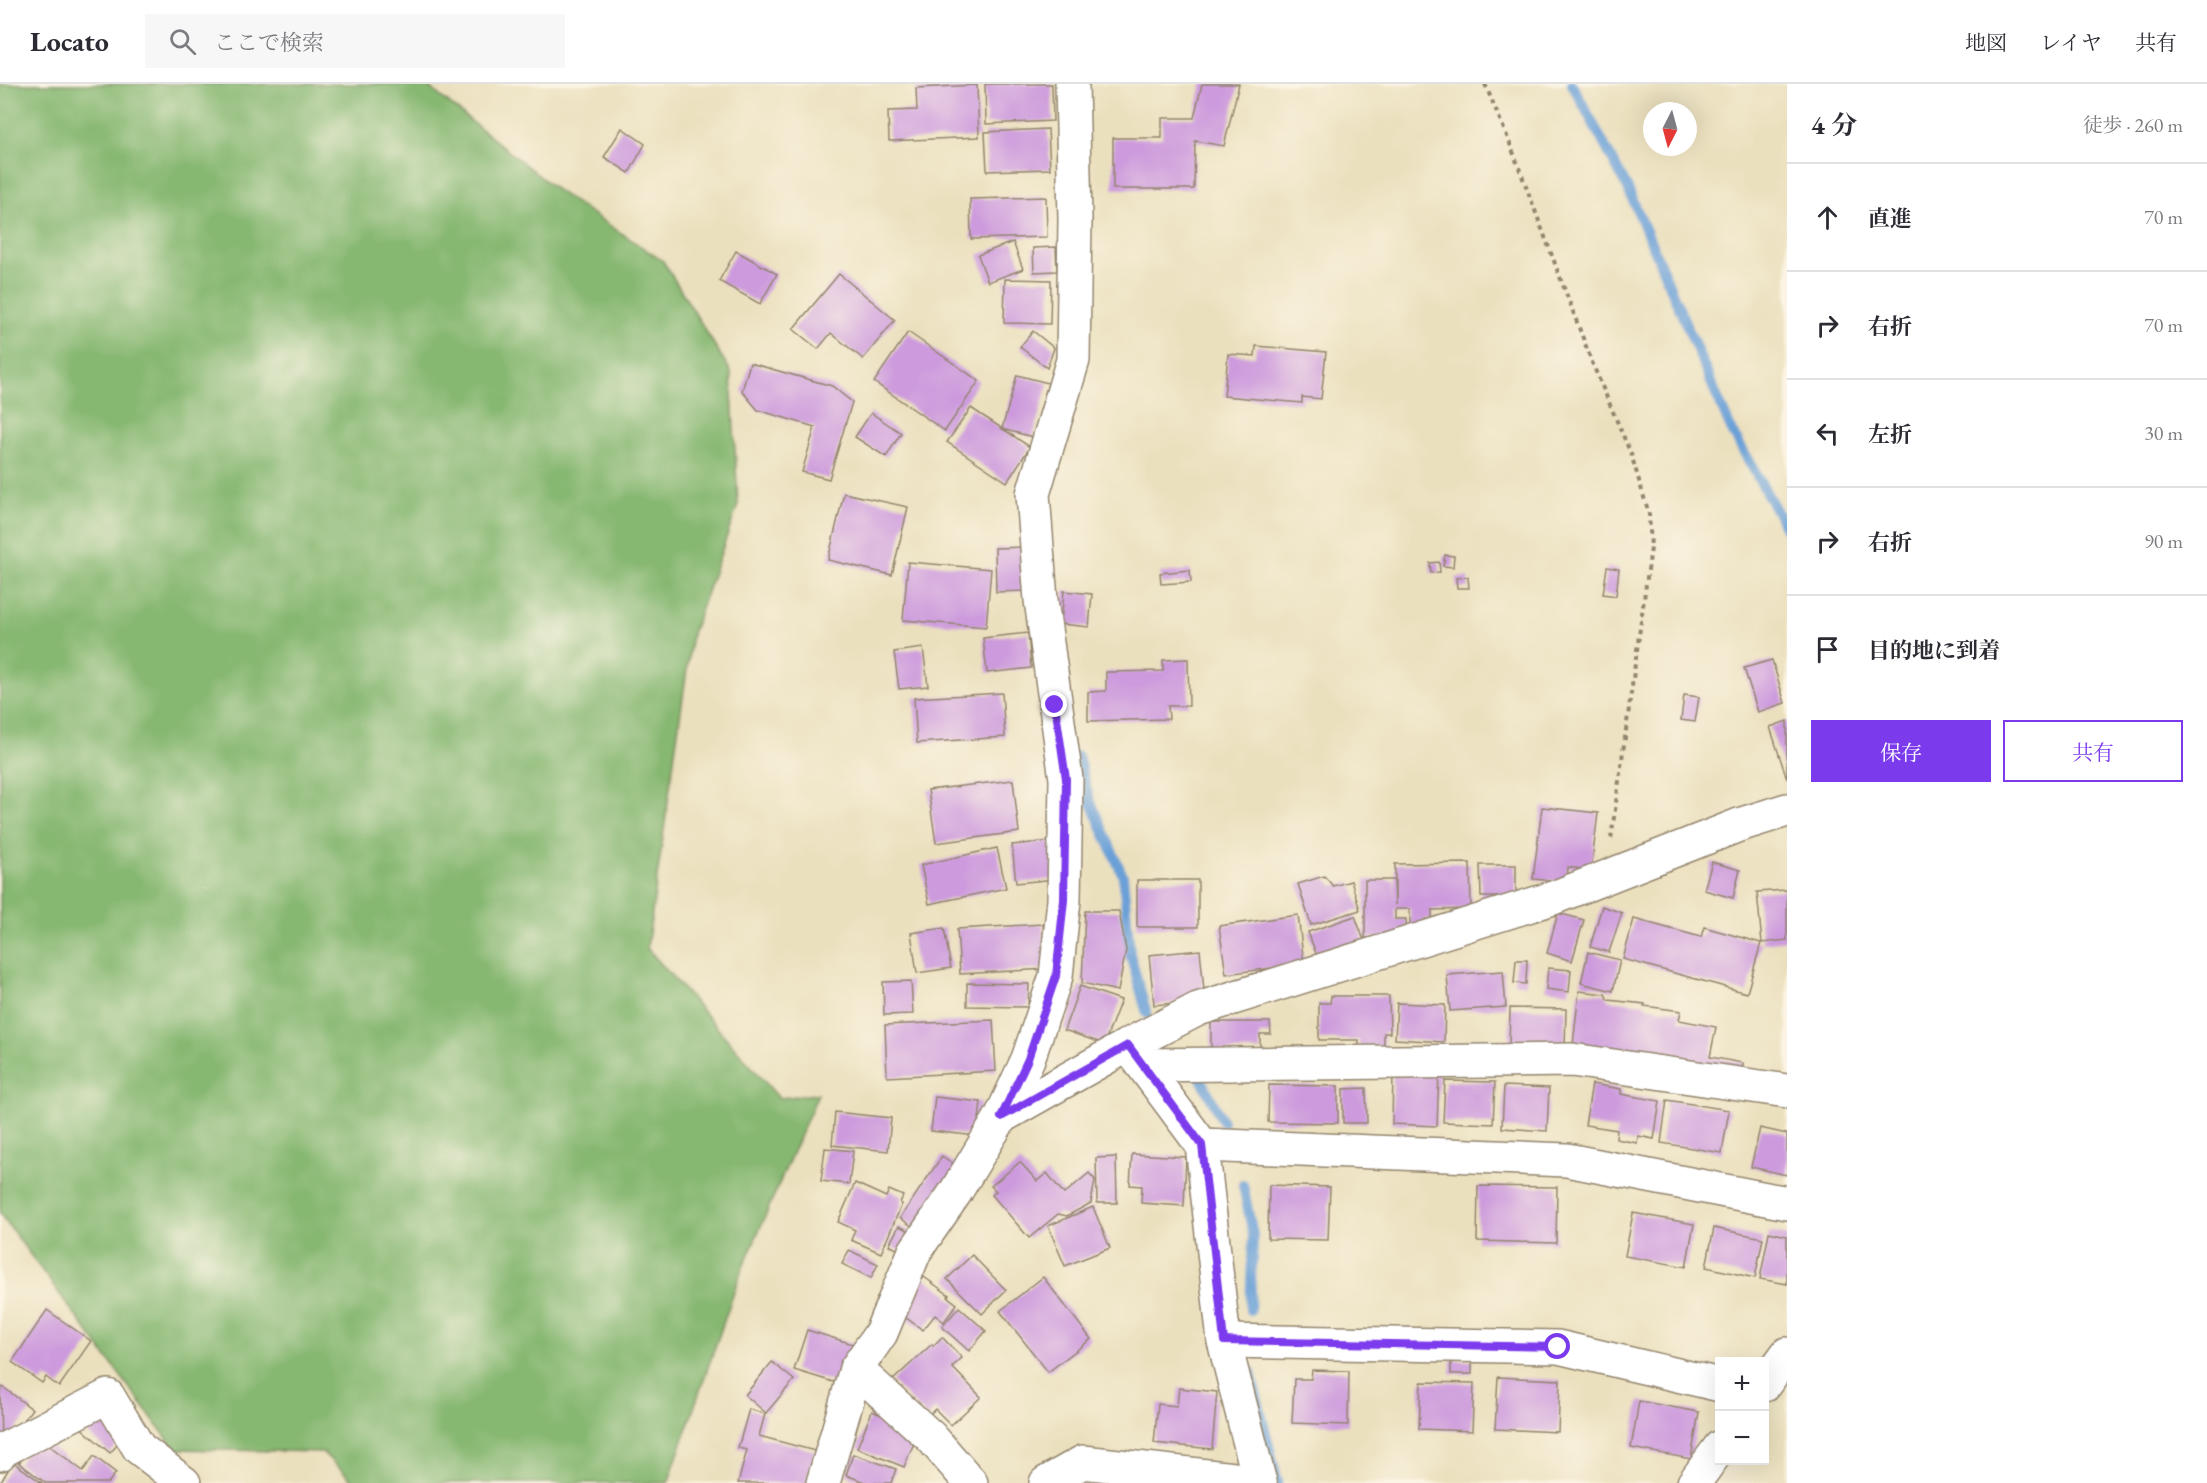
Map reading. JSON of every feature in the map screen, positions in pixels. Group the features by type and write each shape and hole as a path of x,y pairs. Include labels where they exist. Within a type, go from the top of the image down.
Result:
{"street":[{"path":"823,1483 856,1369 881,1333 915,1251 955,1193 1001,1117 1028,1059 1056,976 1064,900 1066,779 1041,600 1033,494 1073,360 1075,219 1072,84"},
{"path":"1001,1117 1135,1055 1198,1009 1553,898 1739,825 1787,810"},
{"path":"1135,1055 1572,1060 1787,1091"},
{"path":"1046,1483 1083,1462 1260,1483 1224,1341 1202,1145 1135,1055"},
{"path":"1202,1145 1567,1160 1787,1203"},
{"path":"1224,1341 1558,1347 1715,1384"},
{"path":"1769,1378 1787,1354"},
{"path":"856,1369 931,1437 971,1483"},
{"path":"0,1454 3,1450 108,1396 139,1448 184,1483"},
{"path":"1694,1483 1715,1454"}],"path":[{"path":"1485,84 1509,141 1593,365 1630,454 1649,514 1652,548 1604,879"}],"green space":[{"path":"0,84 425,84 558,191 663,261 731,372 738,505 692,634 647,948 779,1098 818,1094 741,1272 668,1483 355,1483 322,1452 175,1449 0,1214"}],"building":[{"path":"985,84 1052,84 1053,121 986,124"},
{"path":"1202,84 1239,84 1224,146 1195,141 1194,189 1113,189 1113,138 1162,138 1162,118 1194,118"},
{"path":"977,85 979,137 889,141 888,111 917,110 916,88"},
{"path":"622,128 645,144 629,173 604,157"},
{"path":"1048,129 1050,169 987,171 985,132"},
{"path":"1046,197 1047,237 971,239 970,199"},
{"path":"1013,242 1023,269 988,282 978,255"},
{"path":"1056,247 1057,271 1034,272 1033,248"},
{"path":"736,251 777,274 760,304 719,281"},
{"path":"839,274 895,320 863,359 831,333 818,349 793,329"},
{"path":"1005,279 1051,280 1050,324 1004,323"},
{"path":"1033,331 1054,348 1047,368 1020,347"},
{"path":"908,332 979,381 945,431 874,382"},
{"path":"1256,346 1326,352 1321,399 1302,397 1302,403 1224,396 1228,354 1255,356"},
{"path":"750,363 832,386 852,402 829,479 802,472 815,427 758,410 742,391"},
{"path":"1017,375 1048,383 1033,437 1002,429"},
{"path":"971,408 1030,447 1007,482 947,442"},
{"path":"871,413 901,433 886,457 855,437"},
{"path":"844,493 908,507 892,575 828,560"},
{"path":"1025,547 1026,591 996,592 995,548"},
{"path":"1445,555 1454,556 1453,567 1443,566"},
{"path":"908,562 991,569 986,627 903,620"},
{"path":"1439,562 1440,572 1431,573 1430,563"},
{"path":"1607,567 1619,569 1616,596 1603,594"},
{"path":"1190,570 1191,582 1161,584 1160,573"},
{"path":"1468,577 1469,588 1457,588 1456,578"},
{"path":"1064,591 1092,594 1089,627 1061,624"},
{"path":"1028,633 1031,668 987,673 983,638"},
{"path":"923,648 928,686 899,689 894,652"},
{"path":"1188,659 1189,706 1168,706 1169,719 1088,721 1088,692 1106,691 1106,672 1163,671 1163,660"},
{"path":"1772,660 1785,703 1758,712 1744,668"},
{"path":"1002,693 1005,737 917,743 914,698"},
{"path":"1684,695 1699,697 1695,722 1681,720"},
{"path":"1787,721 1787,779 1770,727"},
{"path":"1013,780 1019,832 936,843 928,790"},
{"path":"1542,807 1598,813 1591,870 1568,867 1567,882 1533,879"},
{"path":"1051,841 1056,879 1016,883 1012,845"},
{"path":"997,848 1006,888 929,904 921,865"},
{"path":"1712,862 1740,870 1733,898 1704,890"},
{"path":"1470,863 1471,909 1432,910 1432,920 1425,919 1421,927 1410,927 1410,909 1395,909 1395,919 1406,919 1407,938 1365,938 1365,880 1394,880 1395,905 1395,864"},
{"path":"1480,865 1516,865 1516,897 1481,897"},
{"path":"1324,876 1333,886 1351,881 1360,910 1311,925 1298,884"},
{"path":"1137,880 1198,880 1198,927 1137,927"},
{"path":"1787,890 1787,940 1762,943 1757,892"},
{"path":"1602,906 1622,913 1609,952 1590,947"},
{"path":"1085,911 1119,911 1126,950 1118,991 1082,983"},
{"path":"1558,913 1584,920 1572,961 1547,953"},
{"path":"1298,915 1304,964 1226,974 1219,926"},
{"path":"1355,916 1365,943 1318,959 1308,932"},
{"path":"1634,919 1701,937 1704,927 1761,943 1747,993 1623,959"},
{"path":"1043,924 1046,969 960,974 957,929"},
{"path":"944,928 951,968 917,973 911,933"},
{"path":"1200,950 1205,1000 1154,1005 1149,955"},
{"path":"1588,952 1620,960 1613,991 1581,983"},
{"path":"1516,960 1527,960 1526,984 1514,983"},
{"path":"1548,968 1571,970 1569,992 1546,989"},
{"path":"1503,971 1506,1007 1450,1011 1447,975"},
{"path":"911,981 913,1014 884,1015 883,982"},
{"path":"967,983 1029,984 1028,1007 967,1006"},
{"path":"1080,986 1121,1000 1104,1044 1064,1030"},
{"path":"1579,991 1605,994 1608,1000 1681,1011 1679,1020 1716,1027 1710,1057 1743,1063 1741,1077 1572,1054"},
{"path":"1331,996 1389,996 1390,1033 1384,1033 1384,1047 1359,1047 1359,1040 1319,1040 1319,1003 1330,1003"},
{"path":"1397,1003 1445,1005 1444,1042 1395,1039"},
{"path":"1510,1008 1566,1009 1565,1050 1509,1049"},
{"path":"993,1020 996,1071 887,1077 885,1025"},
{"path":"1211,1022 1270,1022 1271,1034 1260,1034 1260,1051 1211,1051"},
{"path":"1393,1071 1439,1072 1437,1126 1392,1124"},
{"path":"1445,1081 1495,1082 1493,1124 1443,1122"},
{"path":"1592,1084 1621,1089 1621,1094 1660,1101 1654,1139 1638,1136 1637,1143 1616,1139 1617,1130 1585,1125"},
{"path":"1269,1085 1338,1086 1338,1123 1268,1122"},
{"path":"1504,1086 1549,1088 1547,1131 1502,1128"},
{"path":"1366,1088 1367,1123 1343,1123 1343,1089"},
{"path":"935,1097 981,1102 977,1136 931,1131"},
{"path":"1667,1100 1729,1110 1722,1153 1661,1143"},
{"path":"835,1112 891,1118 888,1151 832,1145"},
{"path":"1760,1128 1787,1134 1787,1175 1751,1167"},
{"path":"825,1148 853,1151 849,1184 821,1181"},
{"path":"1132,1154 1186,1157 1184,1206 1141,1203 1142,1186 1130,1185"},
{"path":"942,1156 964,1171 922,1233 900,1218"},
{"path":"1116,1157 1117,1203 1097,1203 1096,1158"},
{"path":"1020,1162 1037,1181 1047,1173 1064,1194 1089,1173 1095,1180 1091,1203 1067,1216 1058,1214 1029,1238 992,1195 996,1191 991,1186"},
{"path":"855,1183 886,1197 889,1190 903,1196 900,1203 902,1204 881,1253 851,1240 855,1230 838,1222"},
{"path":"1269,1185 1330,1187 1328,1240 1268,1239"},
{"path":"1478,1186 1557,1187 1556,1243 1477,1241"},
{"path":"1093,1207 1110,1248 1065,1266 1048,1226"},
{"path":"1633,1213 1694,1224 1686,1267 1625,1256"},
{"path":"899,1226 916,1234 906,1254 889,1245"},
{"path":"1714,1228 1763,1238 1755,1278 1706,1267"},
{"path":"1769,1232 1787,1236 1787,1284 1760,1279"},
{"path":"849,1250 878,1264 871,1278 842,1264"},
{"path":"972,1255 1006,1290 982,1314 947,1279"},
{"path":"924,1277 949,1295 948,1297 957,1304 944,1322 935,1315 923,1330 898,1312"},
{"path":"1043,1277 1091,1339 1048,1372 1000,1311"},
{"path":"959,1307 986,1331 969,1351 942,1327"},
{"path":"47,1310 91,1341 59,1387 46,1377 42,1383 12,1362"},
{"path":"807,1330 856,1345 843,1385 794,1370"},
{"path":"942,1337 962,1358 952,1367 981,1397 951,1425 935,1409 927,1417 892,1381"},
{"path":"1451,1360 1472,1361 1472,1374 1451,1374"},
{"path":"772,1362 794,1380 766,1413 745,1395"},
{"path":"1312,1370 1349,1371 1348,1425 1292,1423 1294,1379 1311,1379"},
{"path":"1498,1377 1560,1380 1558,1432 1495,1429"},
{"path":"1421,1382 1474,1383 1472,1431 1419,1429"},
{"path":"3,1387 32,1409 1,1449 0,1391"},
{"path":"1179,1388 1217,1392 1212,1449 1154,1443 1158,1404 1177,1406"},
{"path":"1639,1401 1699,1412 1691,1459 1631,1448"},
{"path":"97,1408 127,1434 110,1453 80,1427"},
{"path":"749,1409 765,1414 759,1436 815,1451 806,1483 738,1483 747,1450 738,1448"},
{"path":"872,1411 919,1431 904,1467 857,1448"},
{"path":"38,1437 83,1471 94,1456 116,1473 108,1483 46,1483 19,1463"},
{"path":"853,1454 896,1469 891,1483 867,1483 846,1475"},
{"path":"13,1462 42,1483 0,1483"}],"waterway":[{"path":"1572,84 1628,189 1731,429 1787,530"},
{"path":"1078,756 1089,798 1123,876 1130,954 1147,1014"},
{"path":"1196,1069 1223,1122"},
{"path":"1243,1185 1253,1235 1250,1310"},
{"path":"1251,1372 1278,1483"}],"route":[{"path":"1055,705 1066,779 1064,900 1056,976 1028,1059 1001,1117 1128,1045 1202,1145 1224,1341 1558,1347"}]}
